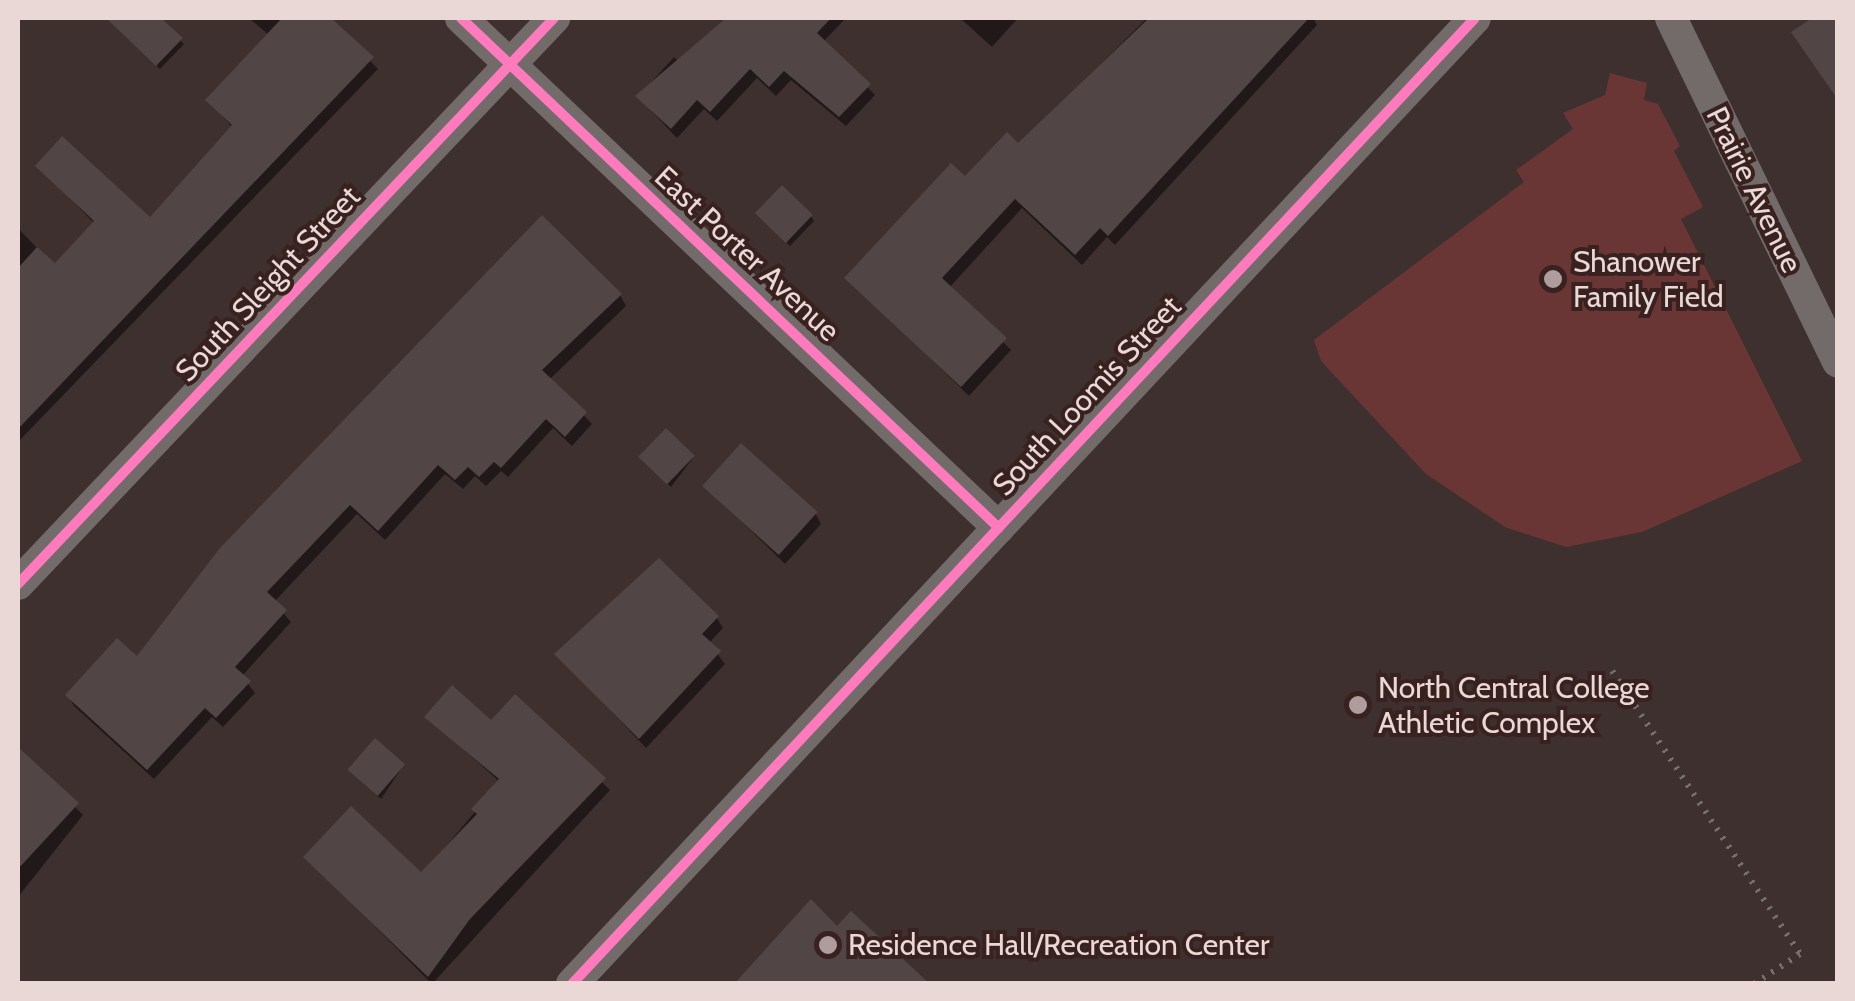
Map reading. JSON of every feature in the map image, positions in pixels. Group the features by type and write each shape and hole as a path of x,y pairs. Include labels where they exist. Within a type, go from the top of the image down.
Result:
{"street":[{"name":"East Porter Avenue","path":"461,18 999,528"},
{"name":"South Sleight Street","path":"18,584 554,18"},
{"name":"South Loomis Street","path":"572,984 1476,18"},
{"name":"Prairie Avenue","path":"1671,18 1838,362"}],"path":[{"path":"1612,672 1800,954 1754,984"}],"shaded area":[{"name":"Shanower Family Field","path":"1610,73 1647,83 1644,100 1658,104 1680,146 1674,151 1703,207 1681,219 1802,461 1642,532 1566,547 1505,527 1426,474 1321,361 1314,340 1524,182 1516,170 1573,129 1563,113 1605,95"}],"building":[{"path":"106,18 161,18 183,38 156,66"},
{"path":"282,18 331,18 374,57 18,429 18,268 37,247 55,263 94,221 35,166 62,136 150,217 232,125 205,100"},
{"path":"726,18 831,18 817,33 871,84 839,117 784,71 769,87 750,69 710,112 697,100 671,129 635,96"},
{"path":"1149,18 1309,18 1108,236 1100,228 1075,255 1015,199 942,278 1007,338 961,387 844,278 951,163 965,176 1007,132 1018,143"},
{"path":"1812,18 1838,18 1838,100 1791,32"},
{"path":"782,185 813,215 786,243 755,213"},
{"path":"542,215 622,294 542,370 587,412 565,437 546,419 501,468 494,462 479,477 468,467 455,480 438,465 378,531 350,505 267,592 287,610 235,667 251,681 216,718 205,708 147,770 65,695 117,638 137,656 220,548"},
{"path":"666,428 695,456 667,485 638,457"},
{"path":"741,443 818,512 779,555 702,486"},
{"path":"659,558 719,616 702,634 721,651 639,739 554,654"},
{"path":"452,685 491,720 515,694 606,778 470,919 428,977 303,857 351,806 421,872 477,814 471,809 499,779 424,717"},
{"path":"375,738 405,764 378,796 347,770"},
{"path":"18,747 79,803 18,869"},
{"name":"Residence Hall/Recreation Center","path":"811,899 837,926 851,911 930,984 734,984"}],"cycle path":[{"path":"461,18 999,528"},
{"path":"18,584 554,18"},
{"path":"572,984 1475,18"}],"place":[{"name":"Shanower Family Field","path":"1553,279"},
{"name":"North Central College Athletic Complex","path":"1358,705"},
{"name":"Residence Hall/Recreation Center","path":"828,945"}]}
